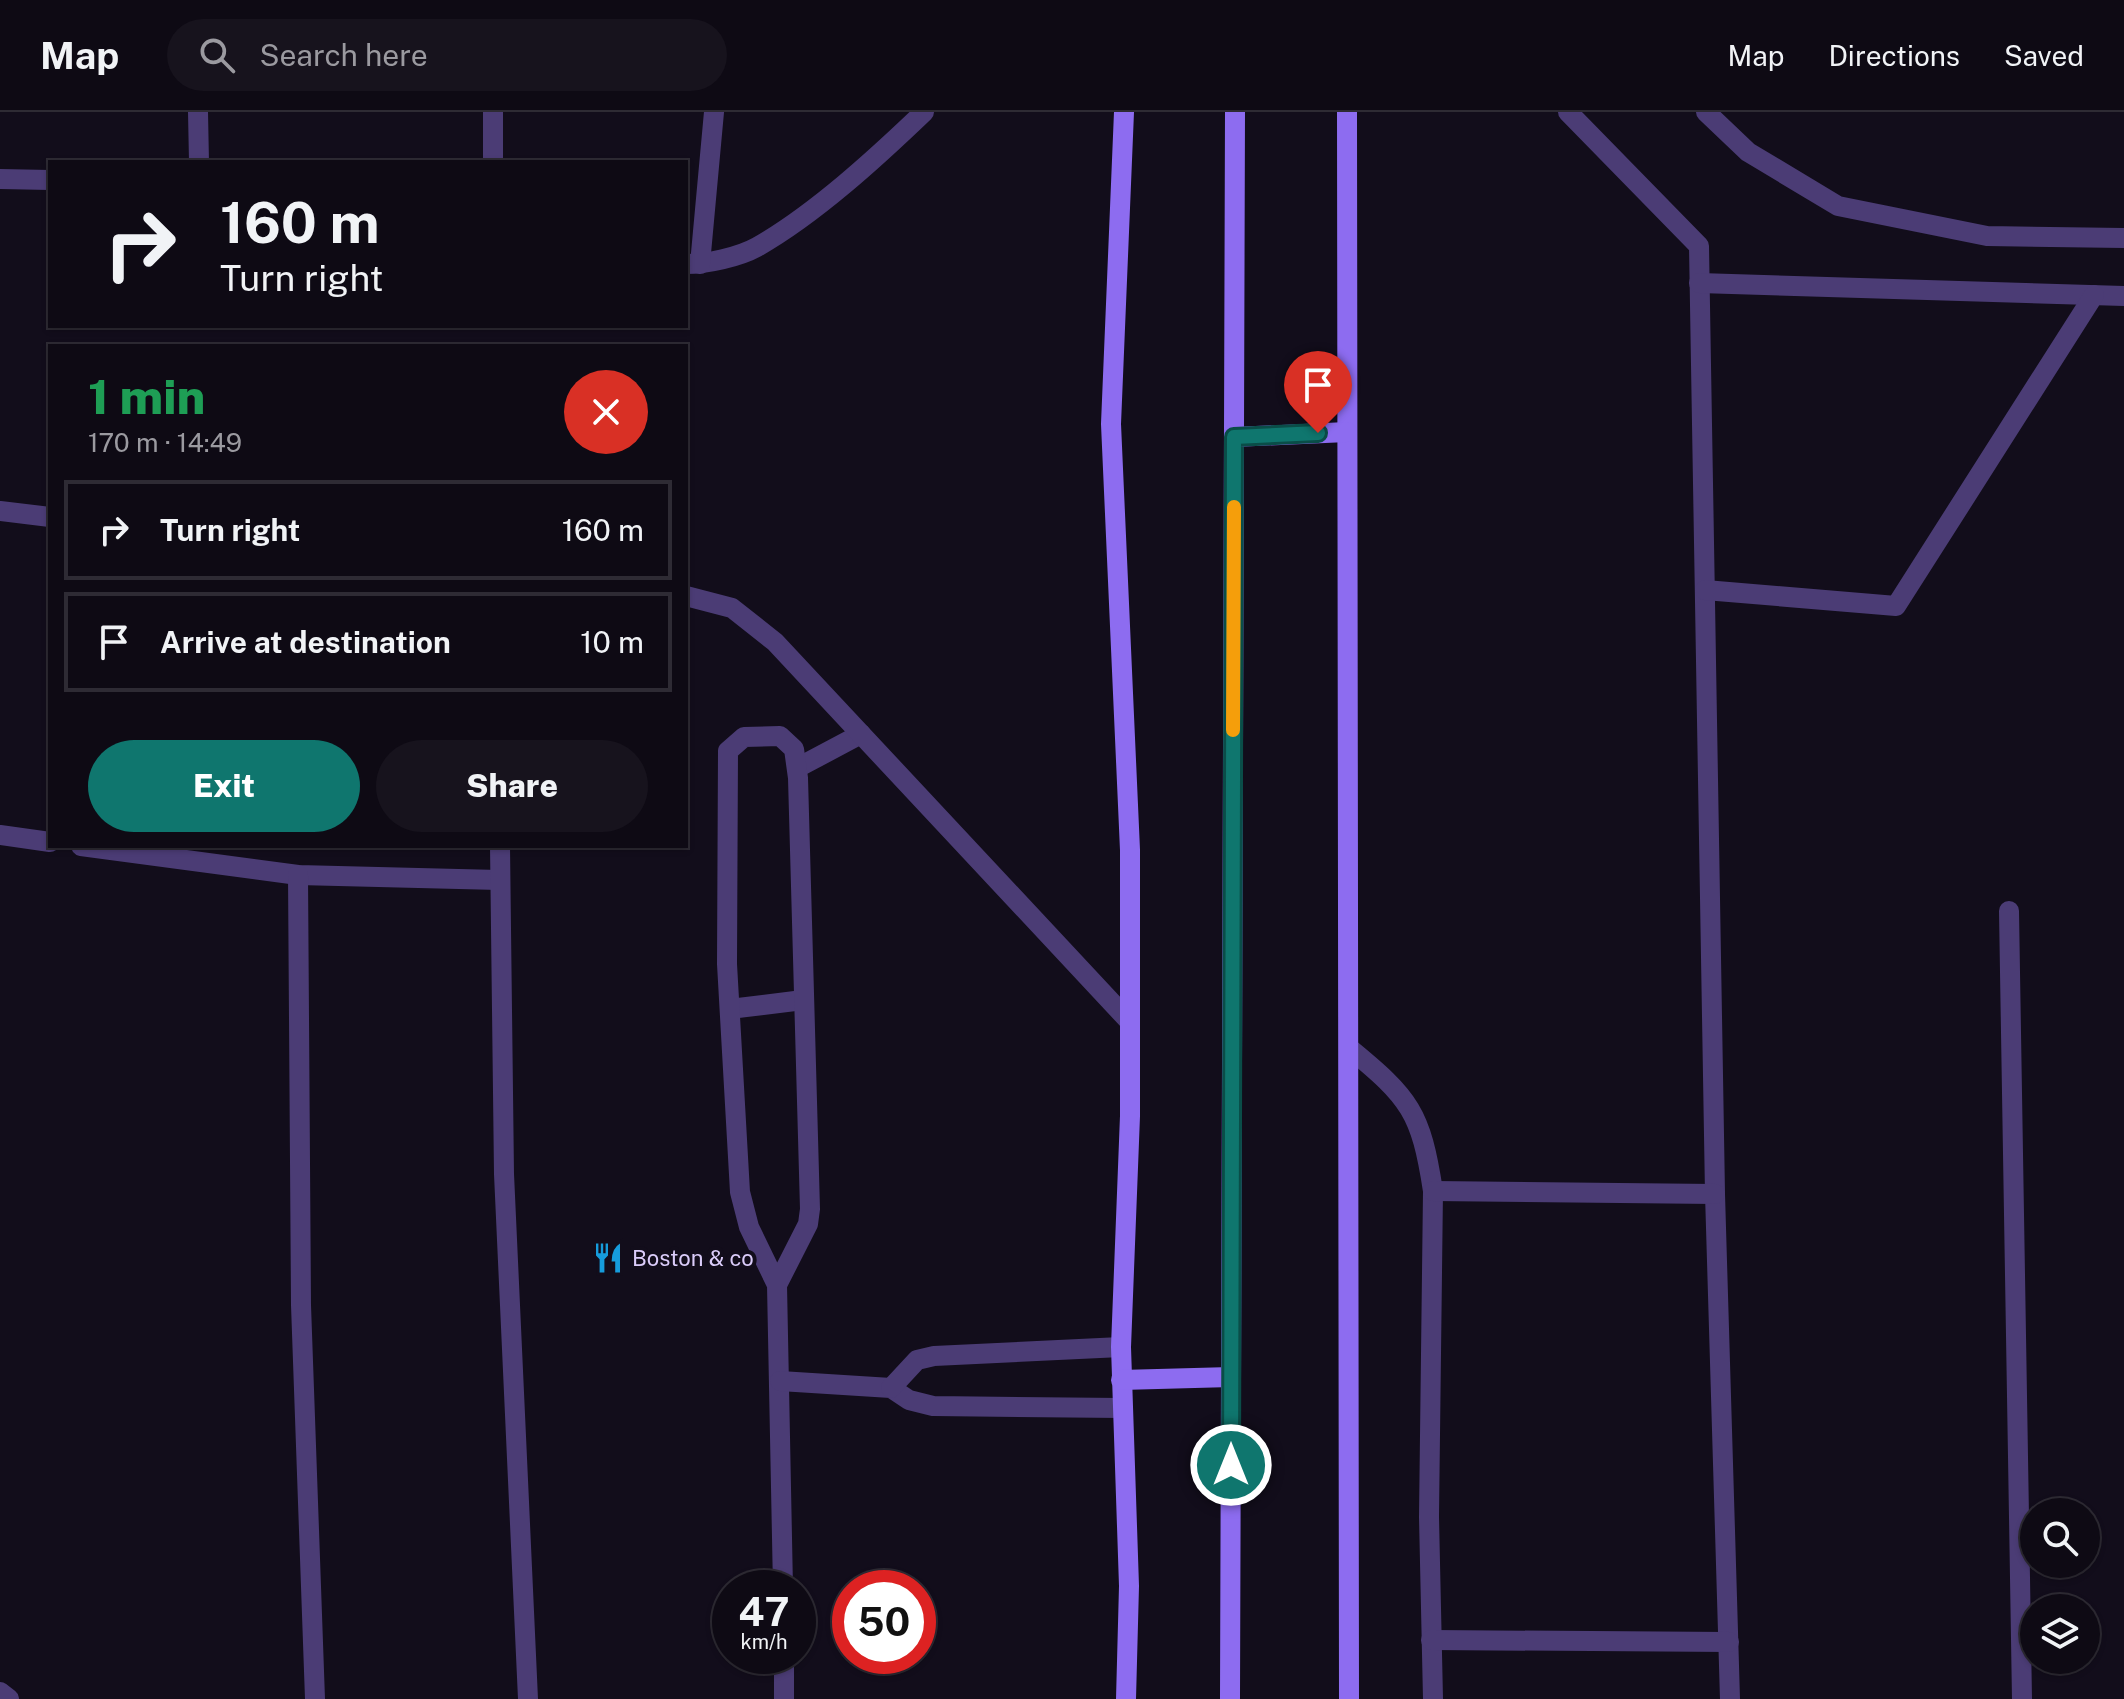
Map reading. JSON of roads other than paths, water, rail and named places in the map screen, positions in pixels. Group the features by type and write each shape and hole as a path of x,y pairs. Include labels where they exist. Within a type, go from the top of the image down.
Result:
{"main road":[{"path":"1124,112 1111,424 1130,850 1130,1022 1121,1347 1129,1586 1126,1699"},
{"path":"1230,1699 1235,112"},
{"path":"1347,112 1349,1699"},
{"path":"1234,437 1347,432"},
{"path":"1121,1380 1231,1377"}],"street":[{"path":"198,112 199,160"},
{"path":"493,112 493,160"},
{"path":"714,112 693,264 755,248 807,212 924,112"},
{"path":"1568,112 1699,246 1715,1194 1730,1699"},
{"path":"1706,112 1748,152 1838,206 1987,236 2124,238"},
{"path":"0,179 48,180"},
{"path":"1699,283 2124,296"},
{"path":"1705,590 1896,606 2094,295"},
{"path":"0,511 48,517"},
{"path":"688,596 709,599 751,620 1130,1022"},
{"path":"797,768 861,734"},
{"path":"777,1285 808,1224 810,1209 797,768 794,749 780,736 744,737 728,751 730,1009 740,1192 749,1227 777,1285 783,1570"},
{"path":"0,835 48,842"},
{"path":"96,848 298,875 499,880"},
{"path":"500,848 504,1174 528,1699"},
{"path":"298,875 301,1305 315,1699"},
{"path":"2009,911 2022,1699"},
{"path":"730,1009 803,1000"},
{"path":"1349,1048 1403,1095 1416,1115 1427,1151 1433,1191 1433,1699"},
{"path":"1433,1191 1715,1194"},
{"path":"891,1388 917,1360 934,1356 1121,1347"},
{"path":"780,1381 891,1388 909,1400 933,1406 1122,1408"},
{"path":"1431,1640 1729,1642"},
{"path":"784,1674 784,1699"},
{"path":"0,1692 9,1699"}],"place":[{"name":"Boston & co","path":"608,1258"}]}
